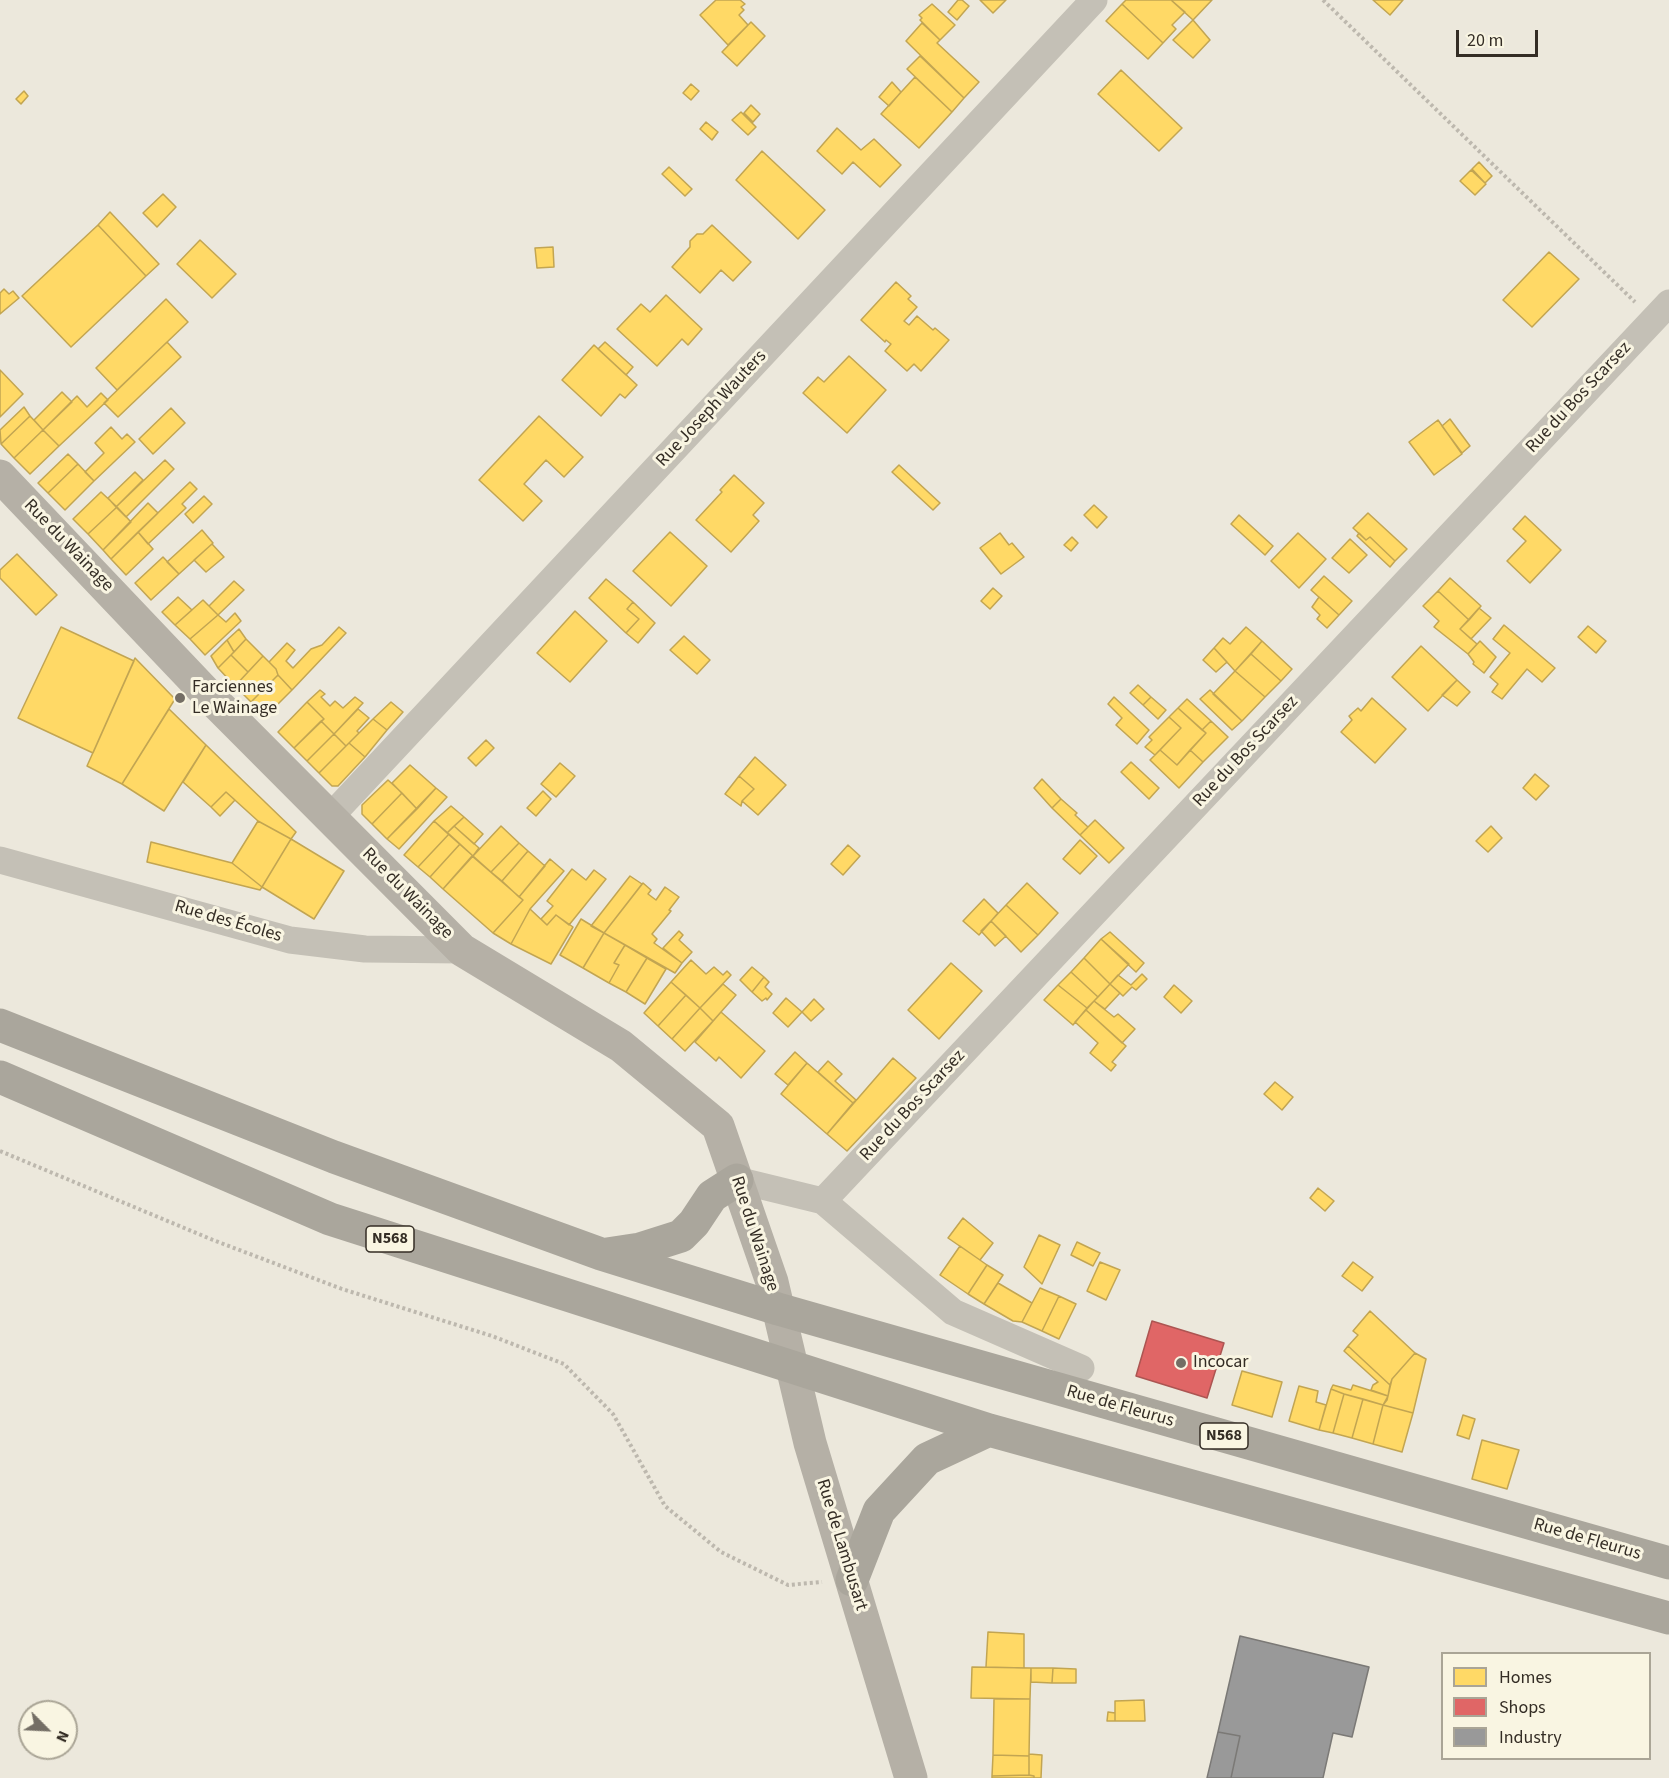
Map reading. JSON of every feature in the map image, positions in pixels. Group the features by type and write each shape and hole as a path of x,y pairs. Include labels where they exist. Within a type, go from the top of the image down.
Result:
{"highway":[{"name":"N568","path":"0,1024 334,1158 601,1254 778,1309"},
{"name":"N568","path":"0,1077 330,1219 988,1430 1669,1618"},
{"path":"601,1254 640,1250 681,1236 694,1223 712,1196 737,1180"},
{"name":"Rue de Fleurus","path":"778,1309 1669,1563"},
{"path":"852,1580 879,1511 927,1459 988,1430"}],"street":[{"name":"Rue Joseph Wauters","path":"330,817 1094,0"},
{"name":"Rue du Bos Scarsez","path":"823,1201 1661,311"},
{"name":"Rue du Wainage","path":"0,476 210,697 462,950 621,1046 718,1126 772,1282 778,1309"},
{"name":"Rue des Écoles","path":"0,860 290,940 365,949 462,950"},
{"name":"Rue de Fleurus","path":"737,1180 823,1201 953,1312 1081,1368"},
{"name":"Rue de Lambusart","path":"778,1309 810,1443 911,1778"}],"path":[{"path":"1323,0 1661,311"},
{"path":"0,1151 213,1240 342,1289 492,1336 564,1364 613,1414 665,1506 721,1552 788,1585 852,1580"}],"building: Homes":[{"path":"716,0 740,0 745,4 741,7 744,10 739,15 748,25 728,45 700,15"},
{"path":"958,0 962,0 969,6 957,20 948,12"},
{"path":"980,0 1006,0 993,13"},
{"path":"1126,0 1171,0 1185,12 1172,25 1176,29 1163,43 1122,4"},
{"path":"1171,0 1212,0 1193,20"},
{"path":"1373,0 1403,0 1390,15"},
{"path":"932,4 955,25 940,40 920,20 922,18 919,15"},
{"path":"1122,4 1163,43 1148,59 1106,21"},
{"path":"1193,20 1210,40 1193,58 1173,40"},
{"path":"751,22 765,36 737,66 722,52"},
{"path":"922,23 940,40 937,43 979,82 964,98 906,41"},
{"path":"920,56 964,98 952,112 907,69"},
{"path":"1121,70 1182,128 1159,151 1098,94"},
{"path":"915,77 952,112 919,148 881,114"},
{"path":"892,82 901,92 889,106 879,97"},
{"path":"691,84 699,91 691,100 683,93"},
{"path":"24,91 28,96 21,104 16,99"},
{"path":"751,105 760,114 753,122 744,113"},
{"path":"741,112 756,127 748,135 732,120"},
{"path":"706,122 718,132 712,140 700,129"},
{"path":"837,128 861,150 874,139 901,165 880,187 853,162 842,174 817,151"},
{"path":"762,151 825,210 798,239 736,180"},
{"path":"1479,162 1492,176 1485,183 1472,169"},
{"path":"669,167 692,189 685,196 662,174"},
{"path":"1471,170 1486,184 1475,195 1460,181"},
{"path":"163,194 176,207 157,227 143,213"},
{"path":"110,212 159,264 146,276 98,225"},
{"path":"98,225 146,276 71,347 22,296"},
{"path":"712,225 751,262 733,281 721,270 700,293 672,267 690,247 690,241 697,234 703,234"},
{"path":"200,240 236,274 212,298 177,264"},
{"path":"553,247 554,267 537,268 535,248"},
{"path":"1549,252 1579,279 1532,327 1503,300"},
{"path":"896,282 911,296 908,299 917,307 904,321 909,325 917,316 949,340 921,371 914,364 907,371 885,351 891,344 886,340 885,342 861,320"},
{"path":"4,289 9,294 13,291 19,298 0,314 0,293"},
{"path":"666,295 702,329 688,345 682,339 657,366 617,329 641,304 650,312"},
{"path":"166,299 188,322 117,390 96,368"},
{"path":"167,342 181,357 118,417 104,403"},
{"path":"605,342 633,367 626,375 598,349"},
{"path":"594,345 637,385 625,398 620,394 601,416 562,380"},
{"path":"849,356 886,390 847,433 803,393 818,377 824,382"},
{"path":"0,370 23,394 0,417"},
{"path":"62,392 72,402 43,430 34,420"},
{"path":"101,393 108,400 59,446 43,430 77,396 87,407"},
{"path":"24,407 30,416 1,444 0,430"},
{"path":"171,408 185,423 153,454 139,439"},
{"path":"30,416 43,430 14,458 1,444"},
{"path":"539,416 583,457 564,477 546,460 524,484 542,501 523,521 479,480"},
{"path":"1450,419 1470,446 1462,453 1442,426"},
{"path":"1438,420 1462,454 1434,475 1409,442"},
{"path":"111,427 122,439 127,434 135,442 94,481 85,472 104,453 95,443"},
{"path":"43,430 59,446 30,474 14,458"},
{"path":"68,454 78,464 48,493 38,483"},
{"path":"165,460 174,469 126,517 116,507"},
{"path":"78,464 94,481 65,510 48,493"},
{"path":"899,465 940,503 933,510 892,472"},
{"path":"135,472 143,480 116,507 108,498"},
{"path":"734,475 764,503 753,515 759,521 731,552 696,520"},
{"path":"190,482 197,489 182,504 186,508 148,544 138,532"},
{"path":"101,492 117,507 88,534 73,519"},
{"path":"204,496 212,504 193,523 185,514"},
{"path":"148,503 158,513 111,559 103,550"},
{"path":"1094,505 1107,517 1097,528 1084,515"},
{"path":"117,507 131,522 103,550 88,534"},
{"path":"1368,513 1407,549 1395,561 1370,537 1366,540 1353,528"},
{"path":"1239,515 1273,546 1265,555 1231,524"},
{"path":"1525,516 1561,550 1530,583 1507,561 1526,541 1513,529"},
{"path":"202,530 213,543 179,574 167,562"},
{"path":"138,532 153,549 126,575 111,559"},
{"path":"670,532 707,566 671,606 633,571"},
{"path":"1000,533 1009,545 1012,543 1024,557 1001,574 980,548"},
{"path":"1298,533 1326,559 1299,588 1271,561"},
{"path":"1359,533 1366,540 1370,537 1395,561 1390,567 1357,536"},
{"path":"1072,537 1078,543 1071,551 1064,545"},
{"path":"1350,539 1367,555 1349,573 1332,558"},
{"path":"212,544 224,557 206,572 194,560"},
{"path":"17,554 57,595 36,615 0,578 0,570"},
{"path":"163,557 179,574 151,600 135,583"},
{"path":"1324,576 1352,601 1339,615 1311,590"},
{"path":"1450,578 1481,606 1469,620 1438,591"},
{"path":"606,579 633,602 627,609 639,619 626,633 589,598"},
{"path":"234,581 244,590 218,615 209,606"},
{"path":"993,588 1002,596 990,609 981,601"},
{"path":"1438,591 1469,620 1460,629 1477,644 1468,654 1434,627 1439,621 1423,606"},
{"path":"178,597 192,610 175,625 162,612"},
{"path":"1319,597 1339,615 1327,628 1317,619 1320,615 1312,607"},
{"path":"203,600 218,615 190,639 175,625"},
{"path":"633,602 655,623 638,643 626,633 639,619 627,609"},
{"path":"1479,608 1491,618 1471,639 1460,629"},
{"path":"575,611 607,641 570,682 537,653"},
{"path":"235,613 241,621 205,655 190,639 218,615 226,622"},
{"path":"1504,625 1555,668 1542,682 1527,669 1502,699 1492,692 1498,684 1490,677 1510,653 1493,639"},
{"path":"1588,626 1606,641 1596,653 1578,637"},
{"path":"61,627 134,661 93,753 18,718"},
{"path":"339,627 346,633 292,690 269,662 287,643 295,650 286,661 293,668 311,649 322,645"},
{"path":"1246,627 1262,641 1235,671 1214,648 1223,638 1230,644"},
{"path":"239,629 246,639 234,652 227,640"},
{"path":"684,636 710,660 697,674 670,650"},
{"path":"246,639 263,656 248,672 231,655"},
{"path":"227,640 234,652 218,668 211,656"},
{"path":"1262,641 1292,669 1281,681 1251,654"},
{"path":"1480,641 1496,657 1484,673 1473,664 1468,654"},
{"path":"1421,646 1457,680 1428,711 1392,677"},
{"path":"1214,648 1227,662 1216,672 1203,660"},
{"path":"1251,654 1281,681 1265,697 1235,671"},
{"path":"231,655 248,672 235,686 218,668"},
{"path":"263,656 276,669 278,675 251,702 235,686"},
{"path":"135,658 175,699 122,784 87,766"},
{"path":"1235,671 1265,697 1242,721 1213,694"},
{"path":"278,675 292,690 265,717 251,702"},
{"path":"1457,680 1470,692 1457,706 1442,695"},
{"path":"1138,685 1151,697 1143,705 1130,693"},
{"path":"320,690 325,694 321,697 330,706 335,701 343,708 355,697 363,703 334,734 321,721 324,719 307,702"},
{"path":"1210,690 1242,721 1232,730 1200,699"},
{"path":"1114,697 1149,730 1137,744 1116,725 1122,718 1108,704"},
{"path":"1151,697 1166,710 1158,719 1143,705"},
{"path":"1372,698 1406,729 1375,763 1341,732 1352,720 1349,716 1358,708 1361,711"},
{"path":"1187,699 1211,721 1202,730 1178,708"},
{"path":"307,702 324,719 294,748 278,732"},
{"path":"391,702 403,712 387,730 373,719"},
{"path":"1178,708 1206,733 1177,765 1160,750 1181,728 1169,717"},
{"path":"169,709 206,745 164,811 122,784"},
{"path":"358,709 369,718 346,746 334,734"},
{"path":"1169,717 1181,728 1155,755 1145,747 1152,740 1149,737"},
{"path":"373,719 387,730 365,757 349,743"},
{"path":"321,721 334,734 307,761 294,748"},
{"path":"1211,721 1228,737 1203,762 1190,750 1206,733 1202,730"},
{"path":"334,734 346,746 319,773 307,761"},
{"path":"486,740 494,748 476,766 468,758"},
{"path":"349,743 365,757 338,786 332,786 319,773"},
{"path":"206,745 296,832 291,839 258,821 226,792 211,807 183,782"},
{"path":"1160,750 1177,765 1190,750 1203,762 1179,788 1150,760"},
{"path":"755,757 786,785 758,815 742,801 754,789 739,776"},
{"path":"1131,762 1159,788 1149,799 1121,772"},
{"path":"560,763 575,776 556,797 541,784"},
{"path":"410,765 436,788 417,809 392,783"},
{"path":"1535,774 1549,786 1536,800 1523,788"},
{"path":"739,776 754,789 742,801 741,806 725,794"},
{"path":"1042,779 1061,799 1052,808 1034,788"},
{"path":"388,780 402,793 372,824 362,814 362,805"},
{"path":"436,788 447,797 399,849 387,839"},
{"path":"543,791 551,799 536,816 527,808"},
{"path":"226,792 235,800 220,816 211,807"},
{"path":"402,793 417,809 387,839 372,824"},
{"path":"1061,799 1088,827 1080,835 1052,808"},
{"path":"451,806 464,817 447,833 434,821"},
{"path":"464,817 483,834 474,844 454,826"},
{"path":"1095,820 1124,848 1109,863 1080,835"},
{"path":"258,821 291,839 262,887 232,863"},
{"path":"434,821 449,834 418,867 404,855"},
{"path":"454,826 479,848 473,856 447,833"},
{"path":"501,826 519,843 491,872 473,856"},
{"path":"1491,826 1502,838 1488,852 1476,841"},
{"path":"449,834 460,844 430,877 418,867"},
{"path":"291,839 344,871 314,919 262,887"},
{"path":"1080,840 1097,856 1080,874 1063,859"},
{"path":"151,842 232,863 262,887 260,890 147,862"},
{"path":"519,843 528,851 502,881 491,872"},
{"path":"460,844 473,856 443,889 430,877"},
{"path":"848,845 860,856 843,875 831,864"},
{"path":"528,851 545,866 519,897 502,881"},
{"path":"472,856 523,900 493,933 443,889"},
{"path":"550,859 564,871 530,909 511,944 493,933 523,900 519,897"},
{"path":"572,869 586,880 594,870 606,879 569,925 556,915 547,925 541,919 553,906 547,901"},
{"path":"630,876 642,884 604,933 591,926"},
{"path":"643,883 651,890 648,894 656,900 665,887 679,897 652,934 657,939 654,943 682,963 675,973 604,933"},
{"path":"1027,883 1058,913 1038,935 1006,905"},
{"path":"984,899 998,913 979,935 963,921"},
{"path":"1006,905 1038,935 1021,952 991,921"},
{"path":"530,909 547,925 556,915 573,927 551,964 511,944"},
{"path":"581,919 604,933 583,968 560,955"},
{"path":"991,921 1006,936 995,946 981,931"},
{"path":"679,931 683,935 679,940 692,952 682,963 663,948"},
{"path":"1110,932 1144,963 1136,972 1101,939"},
{"path":"604,933 625,945 614,963 619,965 609,983 583,968"},
{"path":"1101,939 1129,964 1110,984 1084,958"},
{"path":"625,945 647,958 626,992 609,983 619,965 614,963"},
{"path":"647,958 666,969 645,1004 626,992"},
{"path":"1084,958 1110,984 1098,997 1071,972"},
{"path":"691,960 706,974 714,967 723,975 727,971 731,975 700,1008 671,982"},
{"path":"951,963 982,991 939,1039 908,1010"},
{"path":"752,967 764,977 752,992 740,980"},
{"path":"1071,972 1098,997 1087,1008 1058,985"},
{"path":"1142,974 1147,979 1136,990 1132,987 1123,996 1110,984 1118,975 1131,985"},
{"path":"764,977 769,982 765,987 772,994 767,1000 766,998 762,1001 752,992"},
{"path":"671,982 686,995 658,1026 644,1013"},
{"path":"723,984 736,995 713,1021 700,1008"},
{"path":"1110,984 1120,993 1105,1009 1094,1001"},
{"path":"1058,985 1087,1008 1073,1025 1044,1000"},
{"path":"1174,985 1192,1001 1181,1013 1164,997"},
{"path":"686,995 700,1008 672,1039 658,1026"},
{"path":"786,998 802,1012 788,1027 773,1013"},
{"path":"814,999 824,1009 811,1021 802,1012"},
{"path":"1094,1001 1114,1017 1118,1014 1135,1029 1122,1043 1086,1010"},
{"path":"700,1008 713,1021 685,1051 672,1039"},
{"path":"1086,1010 1126,1046 1112,1062 1116,1065 1111,1071 1090,1053 1098,1043 1075,1022"},
{"path":"721,1012 765,1051 741,1078 719,1057 716,1061 695,1042"},
{"path":"795,1052 807,1063 788,1085 775,1074"},
{"path":"893,1058 916,1078 847,1151 827,1134"},
{"path":"828,1061 842,1074 835,1081 856,1100 853,1103 818,1072"},
{"path":"807,1063 853,1103 827,1134 781,1094"},
{"path":"1275,1082 1293,1097 1282,1110 1264,1094"},
{"path":"1318,1188 1334,1201 1325,1211 1310,1198"},
{"path":"963,1218 993,1243 980,1260 948,1238"},
{"path":"1039,1235 1060,1245 1042,1284 1024,1267"},
{"path":"1077,1242 1100,1253 1093,1266 1071,1255"},
{"path":"960,1246 987,1265 968,1294 940,1275"},
{"path":"1100,1262 1120,1270 1106,1300 1087,1291"},
{"path":"1353,1262 1373,1277 1362,1291 1342,1276"},
{"path":"987,1265 1003,1275 984,1304 968,1294"},
{"path":"998,1283 1032,1303 1022,1322 1013,1321 984,1304"},
{"path":"1040,1288 1059,1296 1042,1331 1022,1322"},
{"path":"1059,1296 1076,1304 1059,1339 1042,1331"},
{"path":"1370,1311 1415,1353 1392,1379 1390,1385 1348,1346 1358,1335 1353,1331"},
{"path":"1348,1346 1390,1385 1388,1396 1371,1390 1378,1382 1344,1351"},
{"path":"1415,1353 1426,1359 1413,1413 1383,1405 1387,1400 1392,1379"},
{"path":"1242,1371 1282,1382 1272,1417 1232,1405"},
{"path":"1333,1385 1351,1390 1353,1385 1388,1396 1383,1405 1331,1389"},
{"path":"1299,1386 1318,1391 1316,1402 1326,1405 1319,1430 1289,1421"},
{"path":"1331,1389 1344,1394 1333,1433 1319,1430"},
{"path":"1344,1394 1363,1399 1352,1438 1333,1433"},
{"path":"1363,1399 1383,1405 1373,1444 1352,1438"},
{"path":"1383,1405 1413,1413 1402,1452 1373,1444"},
{"path":"1463,1415 1475,1419 1469,1439 1457,1435"},
{"path":"1482,1440 1519,1450 1507,1489 1472,1479"},
{"path":"988,1632 1024,1634 1024,1668 986,1667"},
{"path":"972,1667 1031,1668 1030,1699 971,1698"},
{"path":"1031,1668 1053,1668 1052,1683 1031,1682"},
{"path":"1053,1668 1076,1669 1076,1683 1052,1683"},
{"path":"994,1699 1030,1699 1029,1756 993,1755"},
{"path":"1144,1700 1145,1721 1115,1721 1115,1701"},
{"path":"1108,1712 1115,1713 1115,1721 1107,1721"},
{"path":"1029,1754 1042,1755 1041,1778 1029,1775"},
{"path":"993,1755 1029,1756 1029,1775 992,1776"},
{"path":"1029,1775 1034,1778 992,1778 992,1776"}],"building: Shops":[{"path":"1152,1321 1224,1343 1207,1398 1136,1376"}],"building: Industry":[{"path":"1240,1636 1369,1667 1352,1737 1333,1733 1323,1778 1231,1778 1240,1736 1218,1732"},
{"path":"1218,1732 1240,1736 1231,1778 1207,1778"}],"place":[{"name":"Farciennes Le Wainage","path":"180,698"},
{"name":"Incocar","path":"1181,1363"}]}
